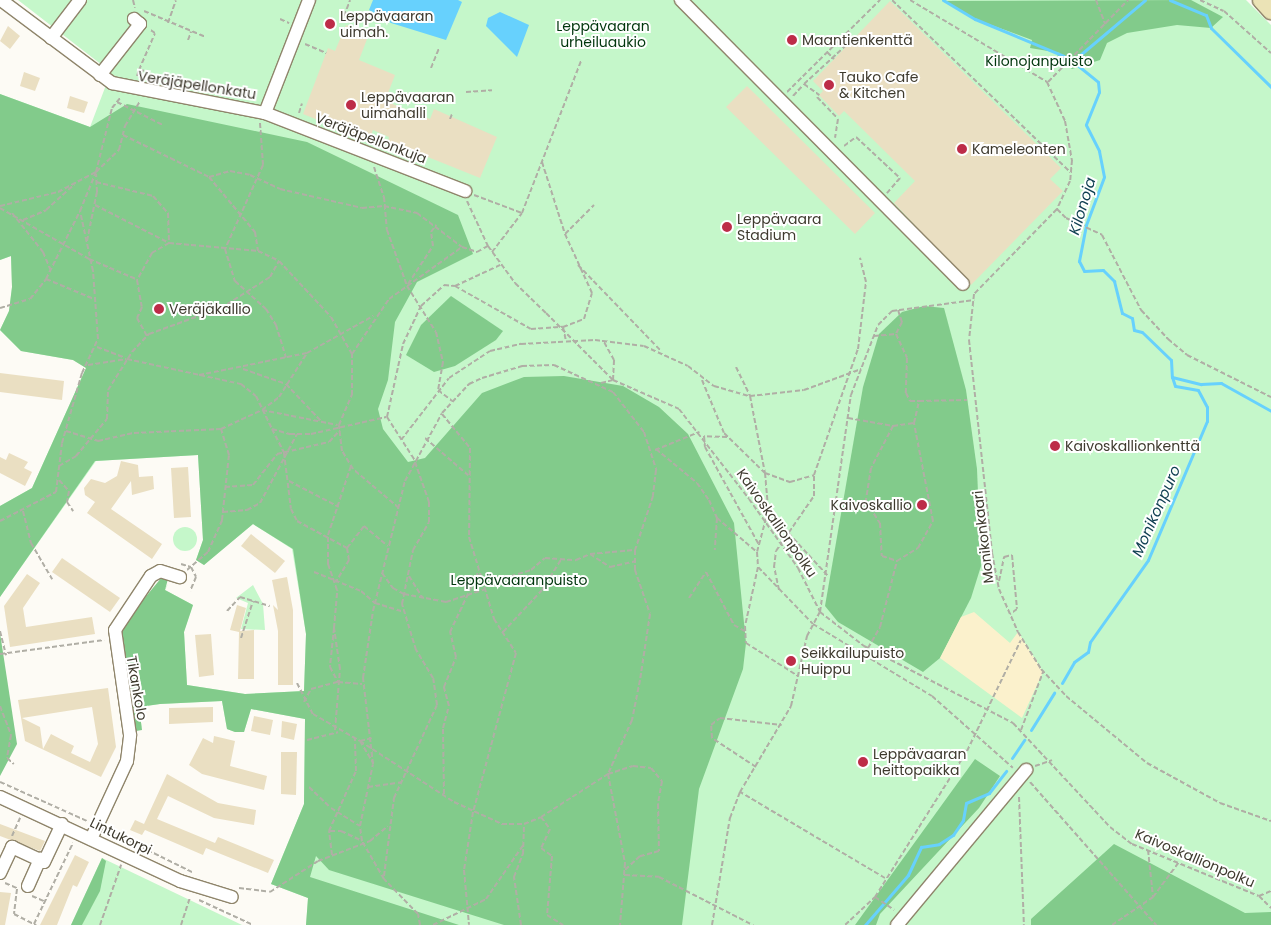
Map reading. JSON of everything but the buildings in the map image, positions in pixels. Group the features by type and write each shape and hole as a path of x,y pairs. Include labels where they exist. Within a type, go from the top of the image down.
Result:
{"main road":[{"path":"1261,0 1271,10"}],"street":[{"name":"Veräjäpellonkatu","path":"1,0 100,75 125,88 262,116 310,0"},
{"path":"51,38 80,0"},
{"path":"681,0 964,284"},
{"path":"100,75 136,17"},
{"name":"Veräjäpellonkuja","path":"262,116 465,191"},
{"path":"114,638 122,616 151,576 160,571 180,577"},
{"name":"Tikankolo","path":"91,839 127,761 130,735 114,638"},
{"path":"896,918 1022,775"},
{"name":"Lintukorpi","path":"0,797 91,839 194,879 232,896"},
{"path":"0,872 12,846 44,862 62,824"},
{"path":"22,887 40,860"}],"path":[{"path":"168,23 176,0"},
{"path":"344,16 350,0"},
{"path":"780,99 880,0"},
{"path":"892,0 1071,173"},
{"path":"910,0 1047,82 1055,95 1065,121 1071,173 1057,209 1078,224 1090,228 1107,240 1141,310 1168,339 1187,355 1271,397"},
{"path":"1096,0 1105,24"},
{"path":"1047,82 1128,0"},
{"path":"1200,0 1224,12 1271,52"},
{"path":"136,17 168,23 206,38"},
{"path":"136,17 155,33 139,70"},
{"path":"794,113 802,105 792,95 854,36 849,30"},
{"path":"188,40 191,32"},
{"path":"301,42 326,53"},
{"path":"431,68 439,48"},
{"path":"827,52 833,58"},
{"path":"492,252 522,213 581,61"},
{"path":"804,84 818,96 838,119 834,153"},
{"path":"466,92 492,90"},
{"path":"0,308 30,299 51,271 80,211 96,172 117,102 123,96"},
{"path":"0,207 58,192 96,172 119,150 123,135 142,99"},
{"path":"117,102 163,125"},
{"path":"450,119 452,114"},
{"path":"262,116 263,165 225,248 228,267 245,290 266,309 286,358"},
{"path":"123,135 209,177 241,212 255,232 258,251"},
{"path":"834,153 856,137 900,178 880,200"},
{"path":"371,155 384,206 387,230 407,286 436,332 443,362 438,390"},
{"path":"384,879 388,826 402,782 434,721 437,690 416,650 403,611 404,594 413,550 429,522 429,502 414,459 387,416 403,344 421,306 444,285 456,286 531,329 563,327 584,319 591,308 592,293 577,264 565,234 542,161"},
{"path":"209,177 230,171 256,177 280,189 362,208 384,206 417,213 436,225 462,246 477,252 488,246"},
{"path":"86,242 95,205 96,172"},
{"path":"23,220 46,210 79,181"},
{"path":"96,182 153,196 168,213 169,243"},
{"name":"Kaivoskallionpolku","path":"465,191 488,246 501,265 546,313 612,380 679,409 700,431 798,568 820,612 868,648 986,708 1021,730 1110,827 1148,850 1259,896 1271,908"},
{"path":"95,205 169,243 258,251 279,261 342,331 352,354 352,395 339,425 342,451 351,466 398,508"},
{"path":"565,234 594,205"},
{"path":"0,207 89,259 137,280"},
{"name":"Monikonkaari","path":"1057,209 974,294 970,371 983,439 998,584 1021,639 1043,672 1147,763 1220,803 1271,821"},
{"path":"0,521 50,499 59,480 59,466 66,431 96,346 94,299 80,211"},
{"path":"10,212 43,252 51,271"},
{"path":"407,286 433,246 430,232 436,225"},
{"path":"147,336 137,318 142,307 137,280 152,253 169,243"},
{"path":"198,376 307,352 342,331 373,316 407,286 462,246"},
{"path":"779,592 774,568 776,551 791,532 814,496 814,475 858,348 866,282 860,258"},
{"path":"59,466 91,440 107,419 108,390 127,359 147,336 221,308 245,290 270,277 279,261"},
{"path":"577,264 661,352 701,379 750,396 780,396 848,377 861,368"},
{"path":"456,286 501,265"},
{"path":"46,279 94,299"},
{"path":"712,925 730,818 740,792 782,726 813,624 820,612 828,576 848,418 861,368 878,325 898,310 974,300"},
{"path":"896,334 902,322 898,310"},
{"path":"352,354 367,337 373,316"},
{"path":"563,327 566,341"},
{"path":"874,336 896,334"},
{"path":"896,334 907,358 906,393 910,400 967,400"},
{"path":"401,440 438,390 490,351 566,341 603,341 661,352"},
{"path":"601,383 612,380 614,360 603,341"},
{"path":"96,346 127,359 241,384 256,396 284,453 291,509 297,521 328,534 347,548 349,560 336,582"},
{"path":"66,431 91,440 221,429 262,410 286,384 307,352"},
{"path":"88,365 127,359"},
{"path":"420,925 418,914 384,879 362,841 360,826 373,764 372,738 363,684 374,603 398,508 414,459 425,438 452,401 469,384 522,366 554,366 601,383 628,411 654,450 697,483 717,518 757,552"},
{"path":"736,367 750,396 765,473 768,510 757,552 758,567 745,631 746,644 798,676"},
{"path":"241,368 286,384 320,420"},
{"path":"701,379 728,438 765,473 790,482 814,475"},
{"path":"438,390 452,401"},
{"path":"868,648 880,627 897,561 918,548 933,521 914,423 919,400"},
{"path":"262,410 339,425"},
{"path":"442,413 470,448 468,475 469,537 484,590 503,632 516,653 473,812 464,870 469,925"},
{"path":"272,429 297,434 311,434 339,425 387,416"},
{"path":"848,418 893,426 914,423"},
{"path":"893,426 871,468 866,501 880,523 882,556 897,561"},
{"path":"180,577 208,552 223,512 230,455 221,429"},
{"path":"226,487 253,485 277,454 329,442 340,430"},
{"path":"654,450 700,431"},
{"path":"223,512 247,510 260,503 284,453 297,434"},
{"path":"728,438 704,436 710,461 759,545"},
{"path":"425,438 468,475"},
{"path":"620,925 626,875 608,774 632,720 650,614 635,561 635,550 653,496 654,450"},
{"path":"338,682 330,666 336,582 328,564 328,534 339,507 351,466"},
{"path":"59,480 69,491 67,502 73,511"},
{"path":"289,481 339,507"},
{"path":"768,510 791,532 828,576"},
{"path":"23,511 31,543 52,579"},
{"path":"715,550 717,518"},
{"path":"347,548 364,526 388,546"},
{"path":"482,585 531,570 545,558 561,560 590,554 635,550"},
{"path":"590,554 610,567 635,561"},
{"path":"998,584 1004,557 1012,555 1017,609 1010,614"},
{"path":"503,632 542,590 561,560"},
{"path":"758,567 779,592 813,624 932,696 976,733 1022,775 1156,925"},
{"path":"314,572 361,591 374,603 403,611"},
{"path":"689,598 706,572 734,625 745,631"},
{"path":"382,573 393,588 404,594 446,602 466,598 484,590"},
{"path":"444,796 442,728 449,706 444,688 456,657 450,632 478,574"},
{"path":"408,575 422,597"},
{"path":"227,611 240,597 270,606"},
{"path":"240,638 253,601"},
{"path":"334,628 339,648 335,730"},
{"path":"0,631 6,655"},
{"path":"0,654 6,655 114,638"},
{"path":"845,925 875,897 976,733 986,708 1021,639"},
{"path":"1021,730 1043,672"},
{"path":"304,702 311,689 338,682 363,684"},
{"path":"298,683 304,702 335,730 360,741 408,769 444,796 473,812 502,824 524,824 541,817 608,774 642,767 651,768 662,781 658,804 659,851 640,856 625,870"},
{"path":"0,706 11,735 7,758 14,764"},
{"path":"756,767 712,738 711,725 720,718 782,726"},
{"path":"307,740 339,732"},
{"path":"332,855 329,831 356,771 354,738"},
{"path":"360,741 372,738"},
{"path":"360,741 373,764"},
{"path":"1022,775 1024,925"},
{"path":"0,782 97,826 194,879 180,925"},
{"path":"368,787 402,782"},
{"path":"309,787 337,812 360,826"},
{"path":"740,792 885,878"},
{"path":"12,846 9,844 21,816"},
{"path":"541,817 550,829 541,848 552,856 547,915 563,925"},
{"path":"522,925 514,877 524,844 524,824"},
{"path":"253,925 225,911 236,887 270,892 332,855 362,841 370,841 388,826"},
{"path":"329,831 341,831 362,841"},
{"path":"22,887 14,914 35,924 74,841"},
{"path":"434,925 467,905 486,899 524,844"},
{"path":"1148,850 1154,897"},
{"path":"1112,925 1141,908 1154,897 1179,862"},
{"path":"100,925 122,863"},
{"path":"626,875 659,877 753,925"},
{"path":"1259,896 1271,892"},
{"path":"875,897 896,918"}],"green space":[{"name":"Leppävaaranpuisto","path":"18,0 1246,0 1271,25 1271,925 306,925 308,898 271,884 304,804 305,719 251,709 244,732 235,732 227,729 222,701 160,704 139,707 142,730 120,653 168,584 165,590 193,605 184,632 187,685 245,694 304,691 306,634 292,549 253,524 204,565 196,560 203,540 198,455 96,461 0,597 0,506 32,488 86,368 73,360 21,351 0,330 9,311 12,287 11,256 0,260 0,94 90,127 111,72"},
{"path":"1191,0 1223,17 1211,28 1177,25 1127,33 1107,43 1100,60 1072,69 1057,56 1060,53 1030,48 1032,40 975,19 944,1"},
{"path":"0,94 90,127 127,104 307,142 458,215 473,254 417,282 395,322 388,380 378,409 383,429 408,462 425,458 482,393 524,377 564,376 623,386 659,407 688,434 734,523 746,643 743,669 699,789 682,925 504,925 329,870 316,856 310,877 459,925 306,925 308,898 271,884 304,804 305,719 251,709 244,732 235,732 227,729 222,701 160,704 139,707 142,730 136,731 119,639 124,623 162,577 168,579 165,590 193,605 184,632 187,685 245,694 304,691 306,634 293,549 253,524 204,565 196,560 203,540 198,455 95,461 0,597 0,506 32,488 86,368 73,360 21,351 0,330 9,311 12,287 11,256 0,260"},
{"path":"451,296 503,331 496,340 455,366 434,372 406,355 421,325"},
{"path":"924,306 944,308 966,390 977,469 981,566 971,598 940,658 923,672 838,622 825,606 863,387 879,334 902,312"},
{"path":"185,527 190,528 196,534 196,544 190,550 185,551 180,550 174,544 173,539 174,534 180,528"},
{"path":"253,585 263,604 265,630 241,629 248,603 236,598"},
{"path":"0,633 17,744 0,776"},
{"path":"975,759 1000,776 979,808 880,914 876,925 855,925"},
{"path":"1114,844 1245,913 1271,912 1271,925 1031,925 1031,919"},
{"path":"102,858 242,925 71,925"},
{"path":"102,858 106,861 100,891 82,925 71,925"}],"sand":[{"path":"974,612 1010,643 1018,632 1043,672 1022,718 940,658 961,617"}],"water":[{"path":"373,0 458,0 462,2 446,40 391,23 369,10"},
{"path":"500,12 529,25 517,57 486,26 488,18"}],"waterway":[{"name":"Kilonoja","path":"943,0 975,19 1064,56"},
{"path":"1077,65 1080,55 1145,0"},
{"path":"1170,0 1206,15 1211,28 1271,87"},
{"name":"Kilonoja","path":"1076,64 1098,82 1099,92 1086,125 1099,151 1104,177 1086,225 1079,261 1084,271 1103,270 1114,281 1122,313 1132,318 1134,330 1142,332 1171,360 1172,377"},
{"path":"1172,377 1201,384 1221,383 1271,411"},
{"name":"Monikonpuro","path":"1062,683 1074,662 1088,652 1090,642 1148,560 1207,421 1207,407 1198,390 1175,386 1172,377"},
{"name":"Monikonpuro","path":"1031,730 1054,693"},
{"name":"Monikonpuro","path":"1012,758 1024,740"},
{"name":"Monikonpuro","path":"865,925 908,875 921,847 939,844 953,835 963,820 966,803 989,793 1006,771"}],"place":[{"name":"Leppävaaran uimah.","path":"330,24"},
{"name":"Maantienkenttä","path":"792,40"},
{"name":"Tauko Cafe & Kitchen","path":"829,85"},
{"name":"Leppävaaran uimahalli","path":"351,105"},
{"name":"Kameleonten","path":"962,149"},
{"name":"Leppävaara Stadium","path":"727,227"},
{"name":"Veräjäkallio","path":"159,309"},
{"name":"Kaivoskallionkenttä","path":"1055,446"},
{"name":"Kaivoskallio","path":"922,505"},
{"name":"Seikkailupuisto Huippu","path":"791,661"},
{"name":"Leppävaaran heittopaikka","path":"863,762"}],"park label":[{"name":"Leppävaaran urheiluaukio","path":"603,34"},
{"name":"Kilonojanpuisto","path":"1039,61"}]}
